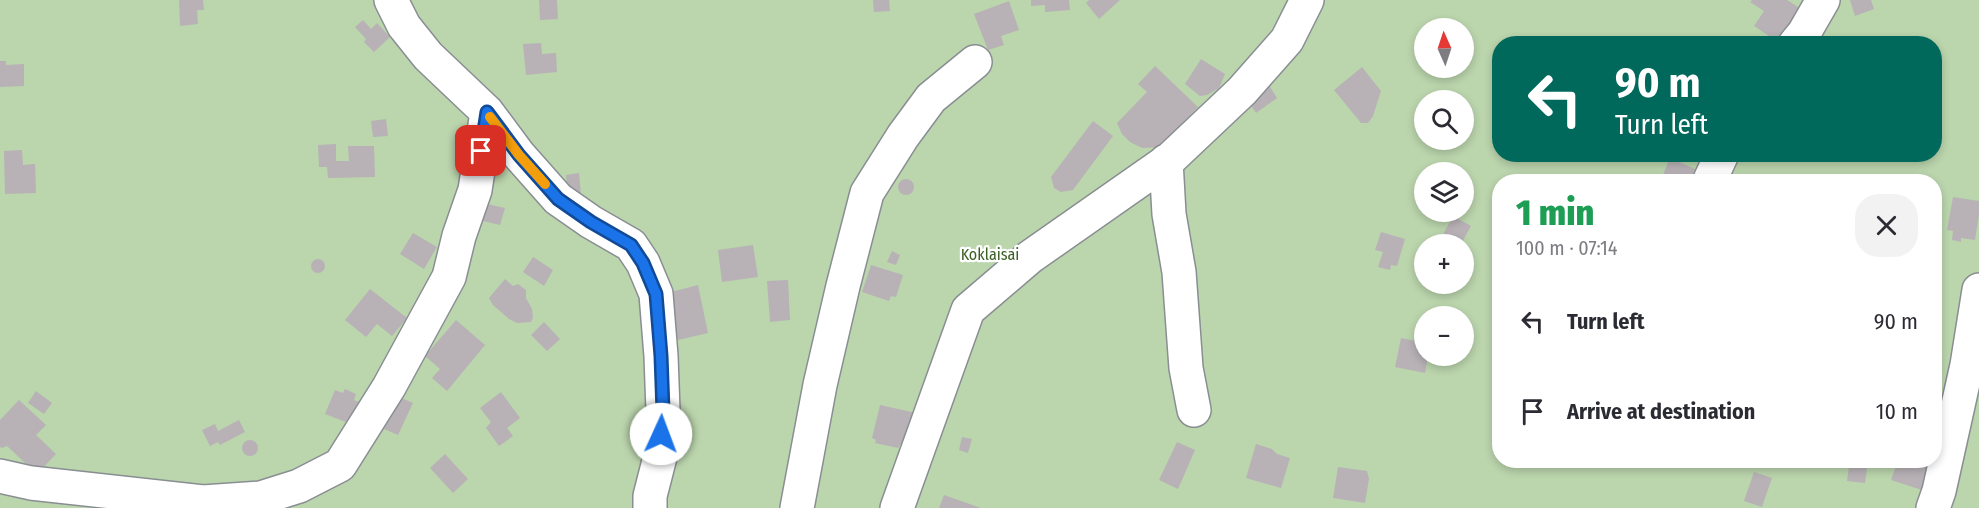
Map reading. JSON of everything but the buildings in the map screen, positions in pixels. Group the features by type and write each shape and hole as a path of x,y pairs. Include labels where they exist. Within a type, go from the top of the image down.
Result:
{"street":[{"path":"391,0 404,26 428,56 487,112 519,155 558,199 591,222 631,245 643,263 656,294 663,411 660,457 650,496 650,508"},
{"path":"897,508 968,310 1030,257 1166,161 1242,91 1287,40 1307,0"},
{"path":"1800,36 1823,0"},
{"path":"797,508 820,385 867,193 903,136 931,98 975,62"},
{"path":"0,476 31,483 202,502 261,498 299,486 340,465 389,387 449,277 459,236 475,190 487,112"},
{"path":"1166,161 1169,214 1179,272 1186,368 1194,410"},
{"path":"1933,508 1939,491 1967,365 1979,290"}],"green space":[{"name":"Koklaisai","path":"0,0 1979,0 1979,508 0,508"}],"slow traffic":[{"path":"490,117 545,184"}],"route":[{"path":"481,151 487,112 519,155 558,199 591,222 631,245 643,263 656,294 663,411 661,434"}]}
